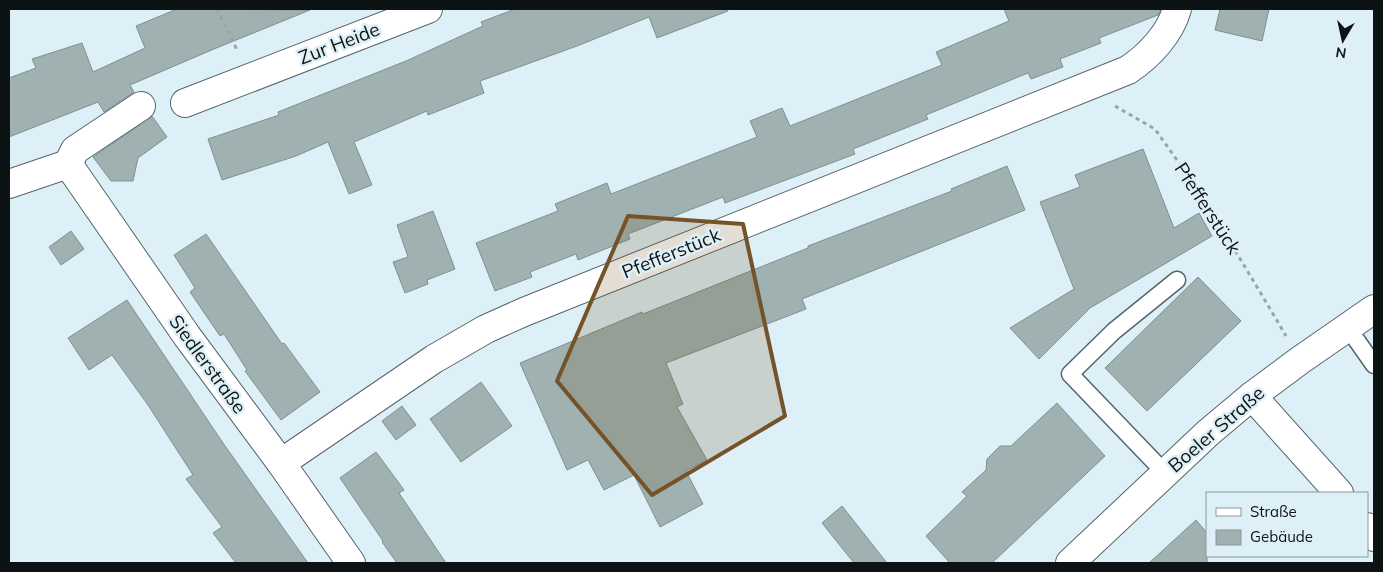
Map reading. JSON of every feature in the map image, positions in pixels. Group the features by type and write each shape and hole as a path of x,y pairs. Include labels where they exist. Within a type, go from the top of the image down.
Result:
{"street":[{"name":"Zur Heide","path":"185,103 428,9"},
{"name":"Pfefferstück","path":"281,463 434,359 486,328 1128,70 1144,59 1174,20 1177,9"},
{"path":"9,184 68,164 75,150 141,106"},
{"name":"Siedlerstraße","path":"68,164 187,336 281,463 351,563"},
{"name":"Boeler Straße","path":"1070,563 1209,432 1252,396 1374,309"},
{"path":"1252,396 1338,492"}],"lane":[{"path":"1165,473 1070,374 1114,331 1177,280"},
{"path":"1348,328 1374,366"}],"path":[{"path":"217,9 250,78"},
{"name":"Pfefferstück","path":"1084,88 1156,129 1203,197 1270,307 1299,361"}],"highlighted area":[{"path":"628,216 743,224 785,416 652,495 557,381"}],"building":[{"path":"177,9 310,10 130,85 134,92 104,112 98,102 9,137 9,78 36,68 32,59 82,43 93,72 145,48 136,26"},
{"path":"515,9 727,9 728,11 657,38 649,17 577,46 480,81 484,93 428,115 427,111 354,142 372,185 349,194 328,142 296,156 222,180 208,139 279,115 278,112 406,61 483,26 481,22"},
{"path":"1004,9 1161,9 1158,15 1099,38 1101,43 1060,59 1063,67 1031,79 1028,73 926,115 928,119 853,149 855,154 725,203 723,197 628,234 630,239 578,260 576,254 530,272 532,277 495,291 476,243 558,211 555,204 607,183 611,194 757,137 750,121 782,108 790,126 942,65 936,52 1009,21"},
{"path":"1220,9 1269,9 1262,41 1215,30"},
{"path":"152,116 167,137 138,158 133,181 111,181 93,157"},
{"path":"1143,149 1174,228 1199,213 1212,236 1090,308 1039,359 1010,328 1074,289 1040,202 1080,187 1075,175"},
{"path":"1007,166 1025,210 802,299 806,309 666,363 683,404 677,407 707,460 686,471 703,504 660,527 634,475 604,490 588,460 567,470 520,363 642,312 643,314 808,248 808,246 952,191 951,189"},
{"path":"433,211 455,269 427,280 428,284 405,293 393,262 408,257 397,225"},
{"path":"71,231 84,249 61,265 49,247"},
{"path":"206,234 282,344 284,343 320,392 281,420 245,371 247,370 224,334 220,336 190,292 195,288 174,255"},
{"path":"1198,277 1241,321 1147,411 1105,368"},
{"path":"127,300 223,443 308,563 236,563 213,533 222,527 186,479 193,475 148,405 112,355 89,370 68,338"},
{"path":"481,382 512,426 461,462 430,419"},
{"path":"1057,403 1105,456 992,563 950,563 926,536 967,496 962,492 986,470 987,459 1000,446 1011,446"},
{"path":"402,406 416,425 396,440 382,421"},
{"path":"376,452 404,490 399,493 446,563 397,563 340,478"},
{"path":"842,506 887,563 854,563 822,523"},
{"path":"1196,520 1206,532 1207,563 1149,563"}]}
